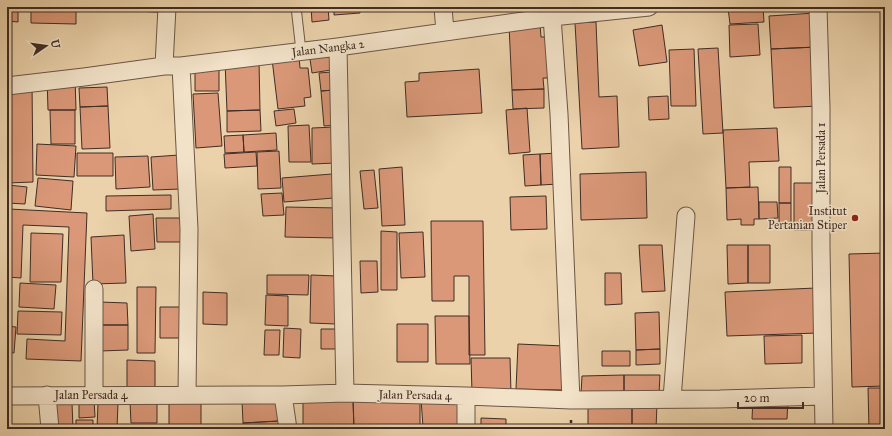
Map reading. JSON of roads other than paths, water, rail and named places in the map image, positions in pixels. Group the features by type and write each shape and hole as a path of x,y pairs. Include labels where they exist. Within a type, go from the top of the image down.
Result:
{"street":[{"path":"164,66 167,7"},
{"path":"443,7 445,32"},
{"name":"Jalan Nangka 2","path":"7,86 164,66 181,66 301,51 552,17 649,7"},
{"name":"Jalan Persada 1","path":"818,7 821,108 821,246 824,429"},
{"path":"552,17 559,114 571,400"},
{"path":"338,46 345,393"},
{"path":"181,66 189,228 187,395"},
{"path":"672,398 686,216"},
{"path":"94,289 94,395"},
{"name":"Jalan Persada 4","path":"7,396 283,395 345,393 571,400 672,398 720,399 823,396"},
{"path":"47,395 50,429"},
{"path":"283,395 288,429"},
{"path":"466,396 466,429"}],"lane":[{"path":"296,7 301,51"}],"place":[{"name":"Institut Pertanian Stiper","path":"855,218"}]}
